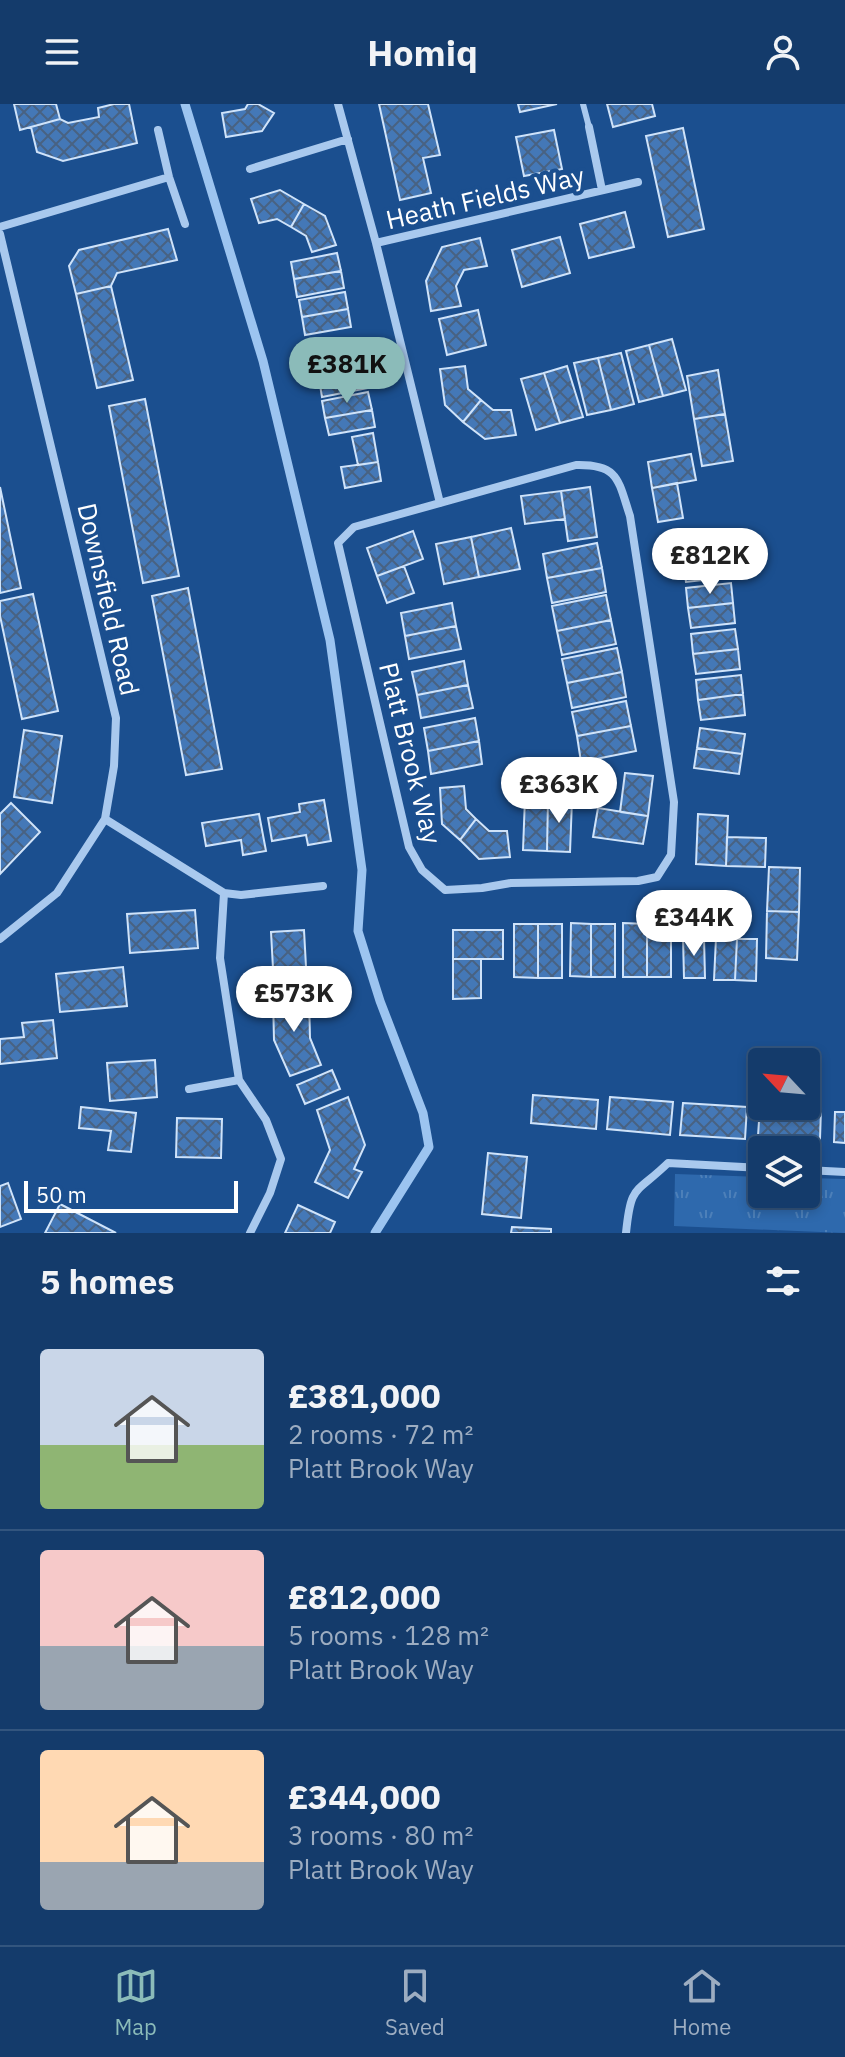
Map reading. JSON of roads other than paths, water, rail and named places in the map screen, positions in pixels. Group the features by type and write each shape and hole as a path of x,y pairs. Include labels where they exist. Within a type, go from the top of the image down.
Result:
{"street":[{"path":"338,104 440,503"},
{"name":"Heath Fields Way","path":"589,127 602,190"},
{"path":"158,130 169,177 185,224"},
{"path":"250,169 348,139"},
{"path":"0,227 169,177"},
{"name":"Heath Fields Way","path":"376,243 638,182"},
{"name":"Downsfield Road","path":"0,234 116,718 114,766 105,819 57,893 0,939"},
{"name":"Platt Brook Way","path":"576,465 596,465 612,471 620,484 630,516 674,802 671,855 657,877 610,882 511,883 445,890 422,870 409,847 338,543 354,527 440,503 576,465"},
{"path":"105,819 224,893 241,895 323,886"},
{"path":"224,893 220,958 239,1080 266,1120 281,1159 270,1193 250,1233"},
{"path":"189,1089 239,1080"},
{"path":"626,1233 629,1201 638,1186 668,1163 748,1167"},
{"path":"820,1171 845,1172"}],"lane":[{"path":"583,104 589,127"}],"waterway":[{"path":"185,104 263,361 330,640 362,870 358,931 380,1001 423,1113 429,1147 375,1233"}]}
